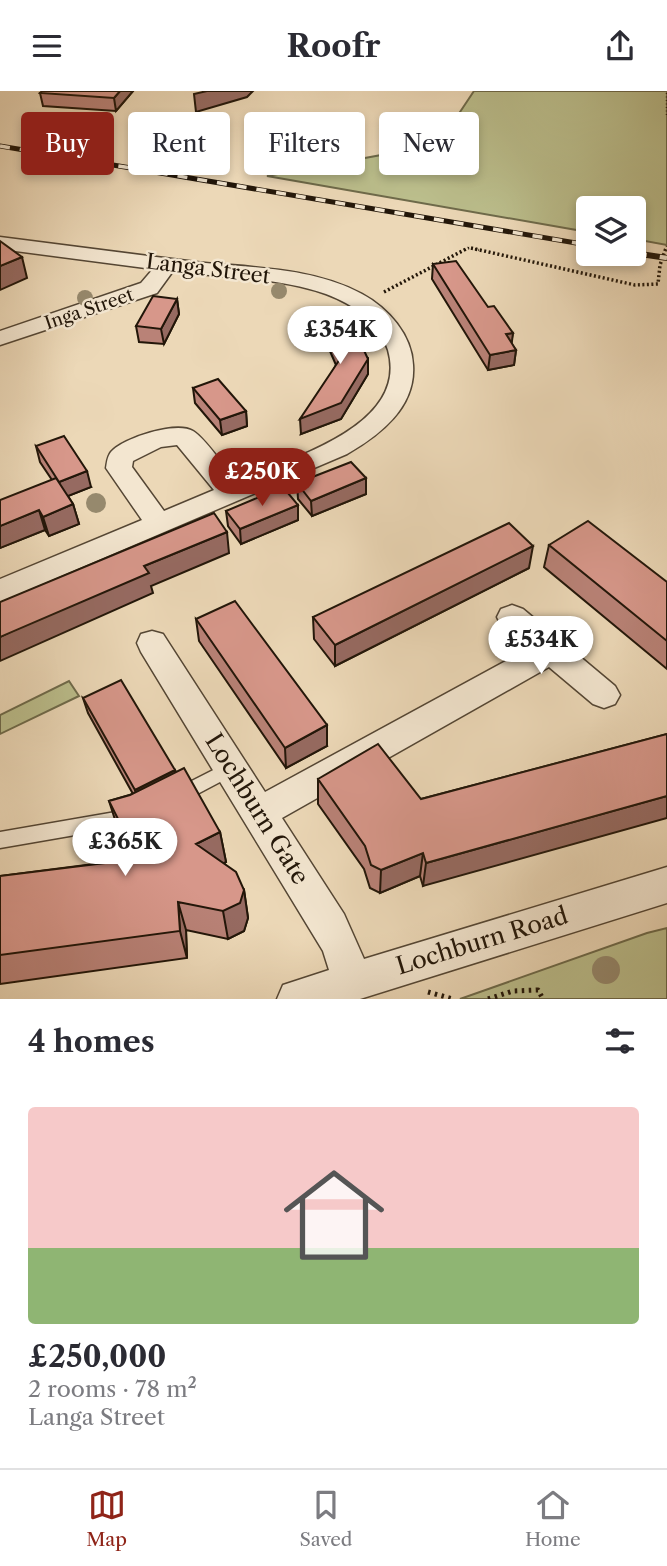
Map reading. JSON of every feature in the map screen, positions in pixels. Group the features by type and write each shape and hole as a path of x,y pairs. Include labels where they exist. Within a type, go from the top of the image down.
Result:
{"street":[{"name":"Langa Street","path":"0,243 304,282 330,288 362,303 390,331 400,353 402,377 390,405 370,428 351,441 0,591"},
{"name":"Inga Street","path":"0,338 149,288 167,265"},
{"path":"159,524 119,468 121,457 131,451 169,437 185,437 232,493"},
{"path":"512,617 604,695"},
{"name":"Lochburn Gate","path":"152,643 331,927 352,981"},
{"path":"261,813 551,651"},
{"name":"Lochburn Road","path":"297,999 667,885"}],"lane":[{"path":"0,840 138,816 232,768"}],"path":[{"path":"667,93 667,116"},
{"path":"362,303 469,248 635,285 658,284 660,265 667,246"},
{"path":"488,999 513,991 538,990 543,999"}],"green space":[{"path":"474,91 667,91 667,245 646,241 646,196 576,196 576,230 267,176 365,175 365,158 379,155 379,175 479,175 479,112 460,112"},
{"path":"69,681 79,696 0,734 0,715"},
{"path":"667,928 667,999 460,999 647,933"}],"building":[{"path":"120,91 114,98 40,93"},
{"path":"0,241 22,257 0,266"},
{"path":"456,261 488,307 494,306 513,333 506,334 516,350 490,355 433,264"},
{"path":"153,296 177,299 161,329 136,326"},
{"path":"348,316 368,359 341,403 300,419 340,359 323,320"},
{"path":"218,379 246,411 220,420 193,388"},
{"path":"64,436 87,471 59,482 36,446"},
{"path":"351,462 366,478 311,501 297,483"},
{"path":"56,478 73,504 43,517 39,510 0,526 0,500"},
{"path":"283,487 298,505 240,529 226,511"},
{"path":"214,513 227,532 144,566 149,573 0,637 0,602"},
{"path":"588,521 667,582 667,641 549,545"},
{"path":"509,523 533,546 335,645 313,617"},
{"path":"235,601 327,725 285,748 196,619"},
{"path":"121,680 175,770 135,790 83,698"},
{"path":"667,734 667,796 426,863 423,853 381,870 371,865 365,846 318,779 378,744 421,799"},
{"path":"184,768 220,832 196,844 236,872 244,890 240,903 223,911 178,902 180,931 0,955 0,876 138,859 109,801 130,795"}],"railway":[{"path":"0,146 576,243"},
{"path":"646,255 667,258"}]}
